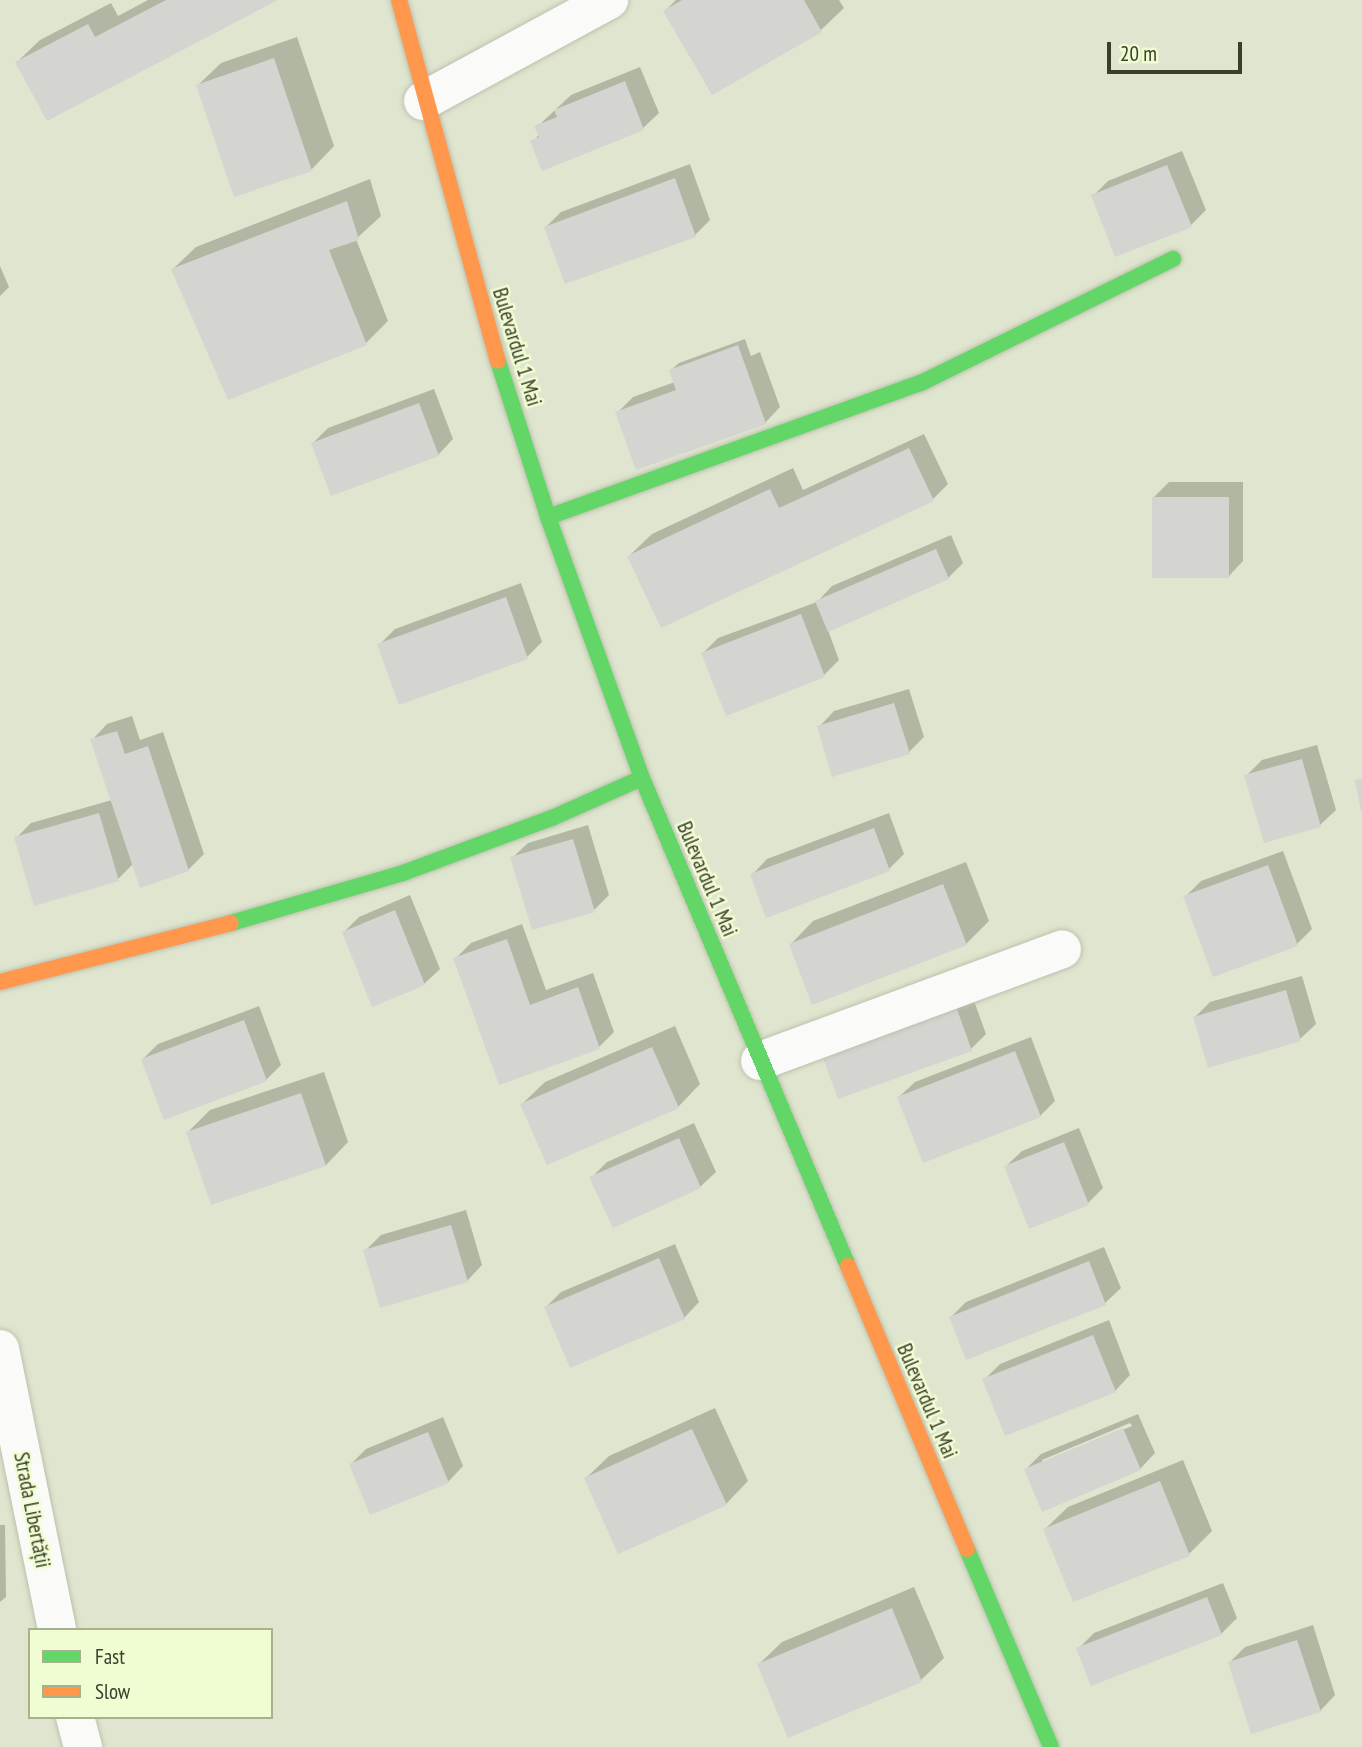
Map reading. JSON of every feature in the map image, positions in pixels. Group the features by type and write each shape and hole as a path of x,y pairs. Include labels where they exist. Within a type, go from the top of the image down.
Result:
{"main road":[{"name":"Bulevardul 1 Mai","path":"399,0 424,101 490,336 548,517 642,778 1051,1747"},
{"path":"548,517 920,383 1173,259"},
{"path":"0,982 266,914 403,873 552,818 642,778"}],"street":[{"path":"424,101 608,0"},
{"path":"761,1061 1062,949"},
{"name":"Strada Libertății","path":"0,1349 57,1628"},
{"path":"76,1719 83,1747"}],"building":[{"path":"166,0 278,0 47,121 15,62 88,24 95,37"},
{"path":"682,0 804,0 822,32 712,95 663,11"},
{"path":"274,58 312,171 234,197 196,85"},
{"path":"625,81 644,130 542,171 530,141 539,137 534,126 557,117 554,110"},
{"path":"1167,165 1192,227 1115,257 1091,195"},
{"path":"675,178 696,237 565,284 544,227"},
{"path":"347,201 359,240 329,250 367,345 228,400 171,269"},
{"path":"738,345 766,424 636,470 615,412 676,390 669,370"},
{"path":"419,403 439,456 331,496 311,443"},
{"path":"909,448 934,501 661,628 627,556 770,489 779,508"},
{"path":"1152,497 1229,497 1229,578 1152,578"},
{"path":"936,549 949,579 828,632 815,601"},
{"path":"506,597 528,659 399,705 377,644"},
{"path":"801,614 825,677 726,716 701,653"},
{"path":"894,703 910,754 832,777 817,726"},
{"path":"117,731 125,754 148,746 189,871 140,888 90,739"},
{"path":"1302,759 1321,827 1264,843 1244,775"},
{"path":"1362,779 1362,811 1361,811 1355,780"},
{"path":"99,813 119,881 34,906 14,837"},
{"path":"874,828 890,871 766,918 750,874"},
{"path":"573,839 595,912 532,930 510,857"},
{"path":"1268,865 1298,946 1213,977 1183,896"},
{"path":"943,884 967,945 812,1005 789,944"},
{"path":"395,910 425,985 372,1007 342,932"},
{"path":"507,939 530,1005 578,987 600,1049 499,1085 453,958"},
{"path":"1286,990 1301,1041 1208,1068 1193,1017"},
{"path":"954,1001 972,1051 838,1099 820,1050"},
{"path":"244,1020 267,1081 164,1120 141,1059"},
{"path":"652,1047 679,1108 547,1165 520,1104"},
{"path":"1015,1051 1041,1117 923,1163 897,1097"},
{"path":"301,1093 326,1166 211,1205 186,1132"},
{"path":"679,1138 701,1188 613,1228 589,1177"},
{"path":"1064,1142 1089,1205 1029,1229 1004,1166"},
{"path":"451,1225 468,1282 380,1308 363,1250"},
{"path":"659,1258 685,1319 570,1368 544,1307"},
{"path":"1089,1261 1106,1305 966,1360 949,1317"},
{"path":"1093,1335 1116,1392 1005,1436 982,1379"},
{"path":"1123,1428 1141,1470 1042,1512 1024,1469"},
{"path":"692,1429 727,1505 618,1554 584,1478"},
{"path":"428,1432 449,1483 370,1515 349,1464"},
{"path":"1160,1481 1190,1556 1073,1602 1043,1529"},
{"path":"1207,1597 1222,1635 1091,1686 1076,1648"},
{"path":"892,1608 922,1682 788,1738 757,1664"},
{"path":"1297,1640 1321,1712 1251,1734 1228,1662"}],"traffic: fast":[{"path":"548,517 921,383 1173,259"},
{"path":"498,361 548,517 642,778 848,1266"},
{"path":"231,923 403,873 552,818 642,778"},
{"path":"967,1549 1051,1747"}],"traffic: slow":[{"path":"399,0 498,361"},
{"path":"0,982 231,923"},
{"path":"848,1266 967,1549"}]}
